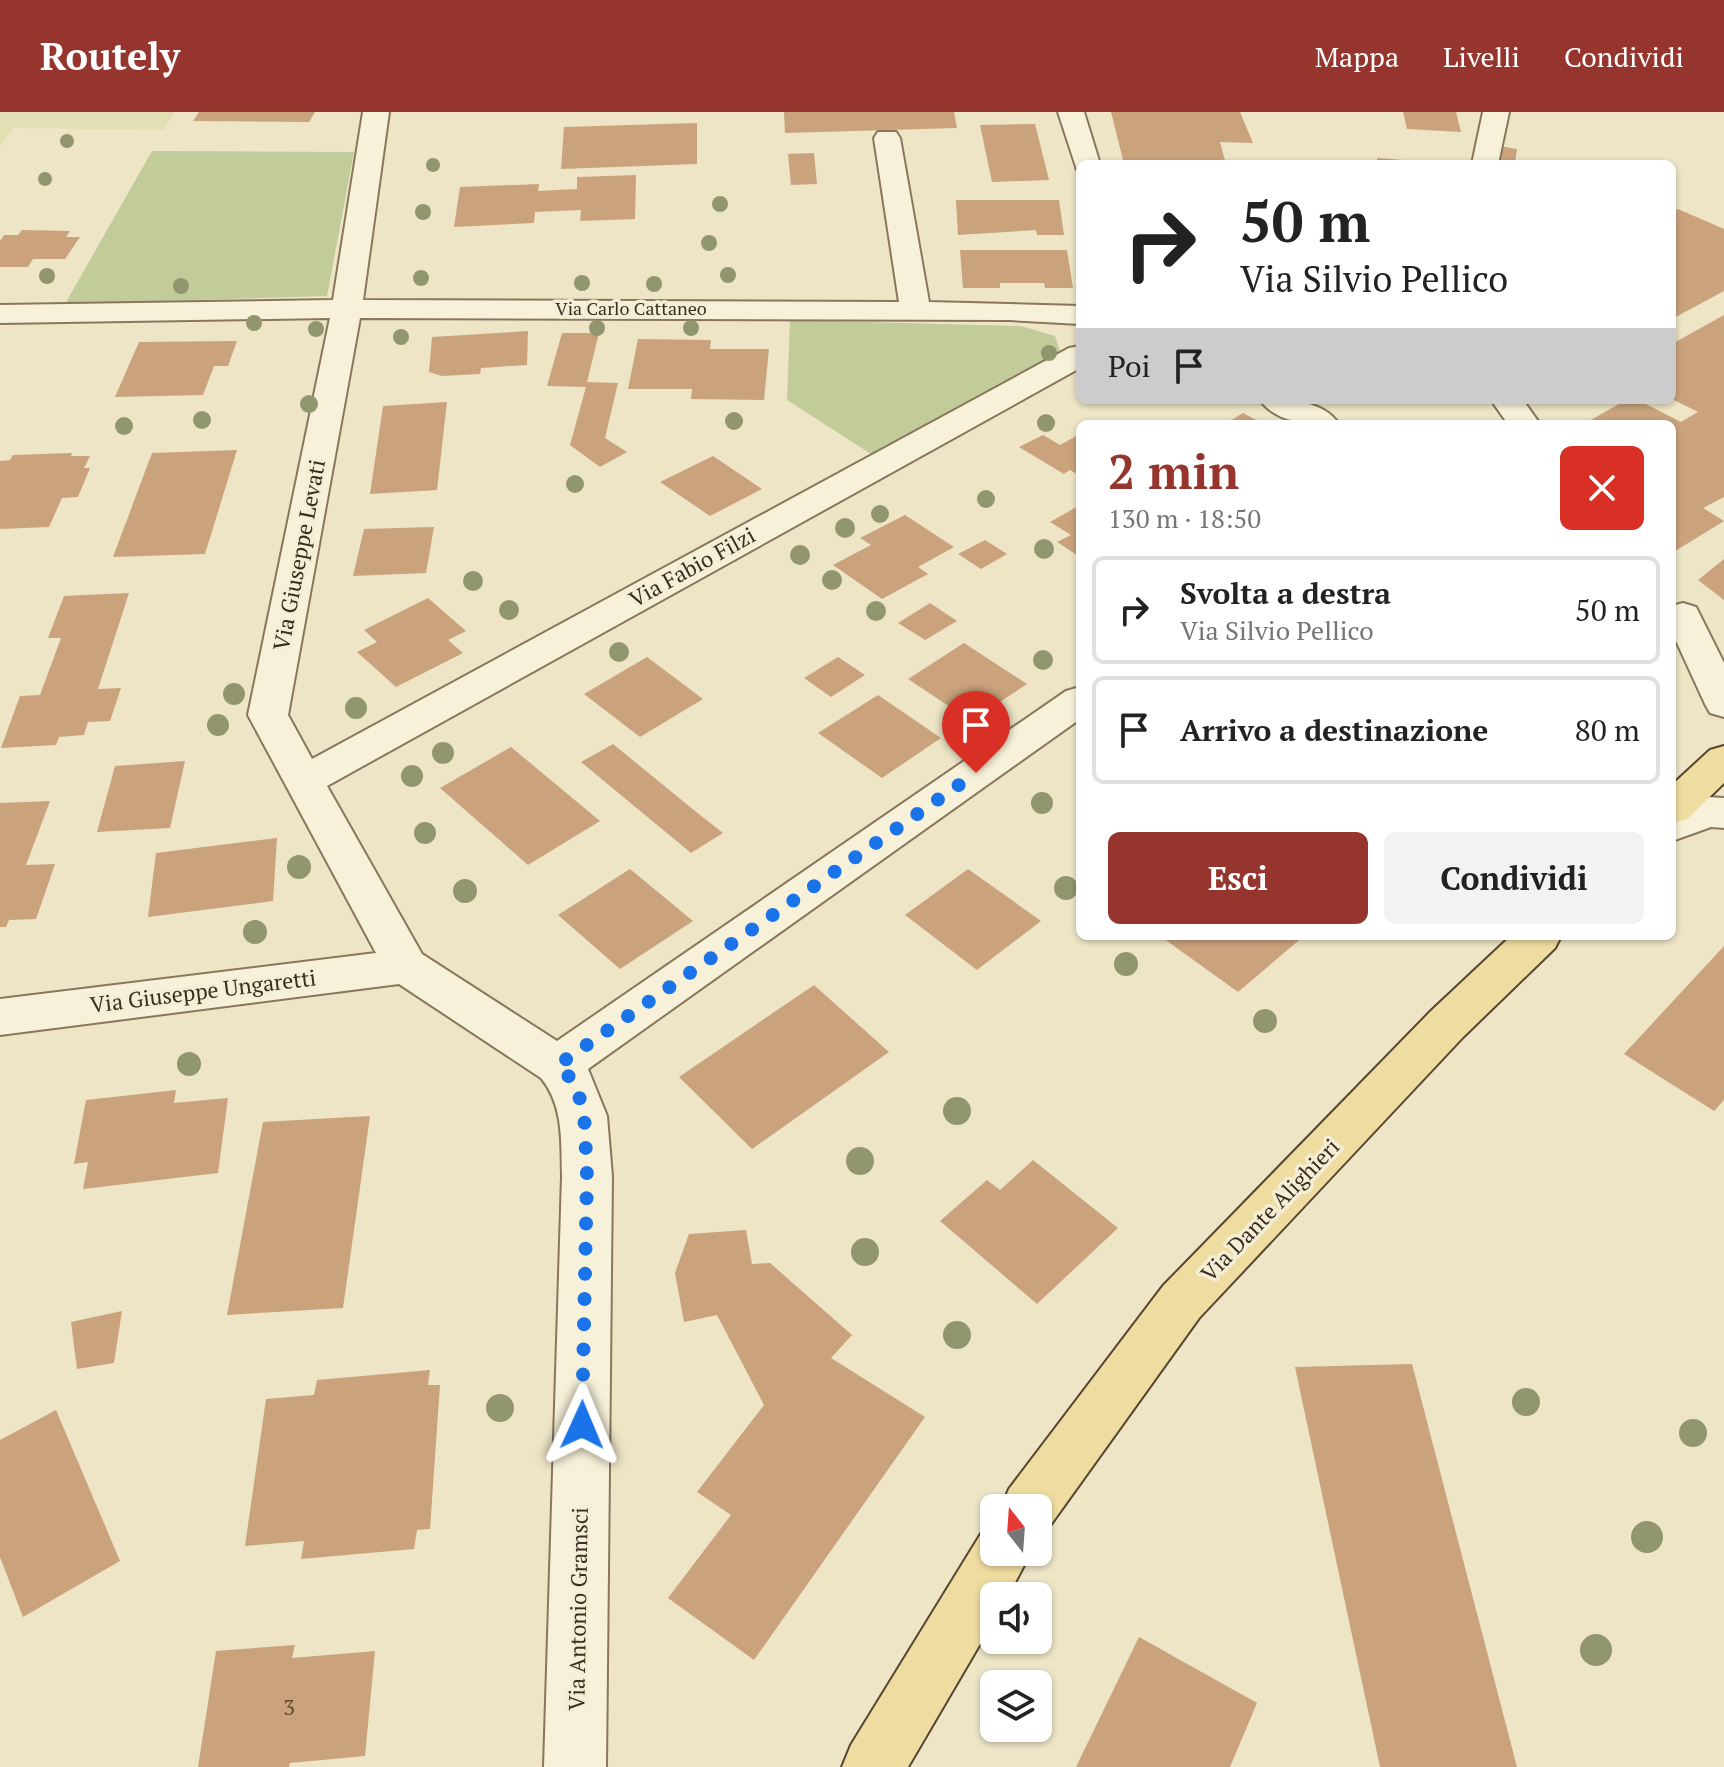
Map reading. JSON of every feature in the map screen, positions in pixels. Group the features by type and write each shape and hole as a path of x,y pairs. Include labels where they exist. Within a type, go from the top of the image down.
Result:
{"main road":[{"path":"1676,805 1724,760"},
{"name":"Via Dante Alighieri","path":"1039,1494 1181,1302 1447,1024 1535,940"},
{"path":"873,1767 994,1566"}],"street":[{"name":"Via Giuseppe Levati","path":"376,112 347,309 268,715 406,966"},
{"path":"1071,112 1086,160"},
{"path":"1486,160 1496,112"},
{"path":"887,138 915,310"},
{"name":"Via Carlo Cattaneo","path":"0,314 347,309 915,310 1076,315"},
{"name":"Via Fabio Filzi","path":"305,780 1076,357"},
{"path":"1284,404 1315,420"},
{"path":"1678,609 1724,645"},
{"path":"1678,609 1724,704"},
{"path":"558,1065 1076,703"},
{"path":"1676,824 1708,812 1724,813"},
{"name":"Via Antonio Gramsci","path":"406,966 558,1065 574,1082 584,1111 587,1176 575,1767"},
{"name":"Via Giuseppe Ungaretti","path":"0,1017 406,966"}],"shaded area":[{"path":"0,112 174,112 164,130 14,128 0,146"}],"green space":[{"path":"152,151 354,152 327,296 65,304"},
{"path":"790,320 1021,326 1055,336 1061,354 871,454 787,400"}],"building":[{"path":"199,112 315,112 309,122 193,121"},
{"path":"784,112 954,112 957,128 785,133"},
{"path":"1111,112 1240,112 1253,143 1220,142 1225,160 1123,160"},
{"path":"1403,112 1456,112 1461,132 1407,129"},
{"path":"697,123 697,164 561,169 564,127"},
{"path":"1035,124 1049,180 992,182 980,125"},
{"path":"1499,146 1517,149 1516,160 1497,160"},
{"path":"814,153 817,184 791,185 788,154"},
{"path":"636,175 635,219 580,221 581,210 535,212 534,223 454,227 460,187 539,184 538,191 577,189 577,177"},
{"path":"956,200 1059,200 1064,235 1037,235 1036,230 958,235"},
{"path":"1676,210 1724,229 1724,291 1676,317"},
{"path":"22,230 70,231 66,237 80,237 65,259 33,259 28,267 0,267 0,241 4,235 18,235"},
{"path":"960,250 1067,250 1073,288 1045,288 1044,283 1000,283 1000,288 963,288"},
{"path":"1724,315 1724,497 1703,508 1724,521 1676,551 1676,420 1591,420 1619,404 1646,404 1681,422 1698,412 1676,401 1676,342"},
{"path":"528,331 527,365 481,368 480,374 442,376 429,372 432,337"},
{"path":"562,333 599,333 587,382 618,383 605,438 627,452 600,467 570,445 586,387 547,386"},
{"path":"638,339 711,340 710,349 769,349 764,400 691,399 692,389 628,389"},
{"path":"237,341 228,366 214,366 203,395 115,397 139,342"},
{"path":"447,402 437,490 370,494 383,406"},
{"path":"1243,413 1256,420 1232,420"},
{"path":"1043,435 1060,445 1076,436 1076,474 1070,470 1064,474 1019,447"},
{"path":"237,450 205,554 113,557 152,453"},
{"path":"72,453 71,456 90,456 84,468 90,468 78,497 62,498 49,527 0,529 0,461 10,460 13,455"},
{"path":"713,456 762,489 710,516 660,482"},
{"path":"1076,507 1076,554 1057,542 1071,535 1050,522"},
{"path":"905,515 954,547 918,567 928,574 882,599 833,565 871,545 860,538"},
{"path":"434,527 426,573 353,576 364,529"},
{"path":"985,540 1007,554 981,569 958,554"},
{"path":"1724,559 1724,600 1698,580"},
{"path":"129,593 98,689 121,688 110,721 88,722 84,735 59,737 56,745 1,748 20,696 40,695 61,638 48,638 64,596"},
{"path":"428,598 466,631 448,640 463,653 396,687 357,652 377,642 364,630"},
{"path":"930,603 957,621 925,640 898,623"},
{"path":"964,643 1027,684 971,721 908,679"},
{"path":"647,657 703,699 640,737 584,694"},
{"path":"838,657 865,675 831,697 804,678"},
{"path":"878,695 941,738 882,778 818,733"},
{"path":"613,744 723,833 691,853 581,762"},
{"path":"511,747 600,821 528,865 440,788"},
{"path":"185,761 170,828 97,832 115,766"},
{"path":"50,801 26,865 55,864 36,919 9,920 6,927 0,927 0,803"},
{"path":"277,838 273,901 148,917 156,853"},
{"path":"630,869 693,921 620,969 558,915"},
{"path":"968,869 1041,921 977,970 905,915"},
{"path":"1166,940 1299,940 1238,992"},
{"path":"1724,946 1724,1100 1714,1111 1624,1054"},
{"path":"814,985 889,1052 752,1149 679,1077"},
{"path":"176,1090 174,1103 228,1098 218,1173 83,1189 88,1162 74,1164 86,1100"},
{"path":"370,1116 343,1308 227,1315 263,1122"},
{"path":"1033,1160 1118,1228 1037,1304 940,1221 987,1180 1000,1190"},
{"path":"746,1230 752,1264 770,1263 852,1335 831,1358 925,1417 754,1660 668,1598 731,1515 697,1492 764,1405 717,1315 684,1322 675,1273 689,1234"},
{"path":"122,1311 114,1363 77,1369 71,1322"},
{"path":"1412,1364 1517,1767 1380,1767 1295,1367"},
{"path":"430,1370 428,1385 440,1385 430,1529 417,1530 414,1549 301,1559 304,1541 245,1546 266,1399 314,1395 317,1380"},
{"path":"56,1410 120,1561 23,1617 0,1557 0,1440"},
{"path":"1139,1637 1257,1703 1230,1767 1076,1767"},
{"path":"295,1645 292,1658 375,1651 365,1756 290,1763 289,1767 198,1767 216,1651"}],"route":[{"path":"582,1425 587,1176 584,1111 574,1082 558,1065 976,773"}]}
